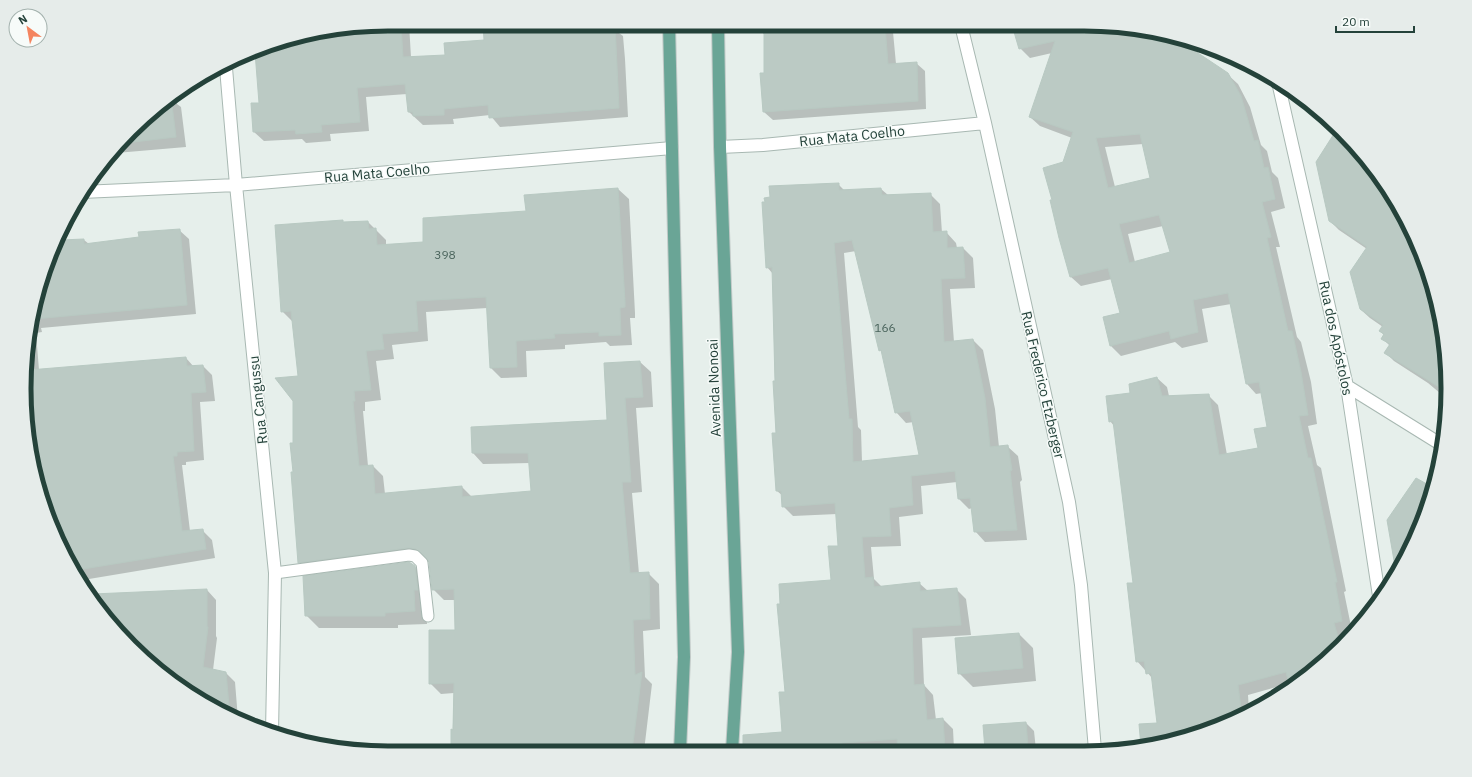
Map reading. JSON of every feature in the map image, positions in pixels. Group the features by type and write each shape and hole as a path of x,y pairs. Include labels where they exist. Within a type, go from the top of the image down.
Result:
{"main road":[{"path":"669,31 684,657 680,746"},
{"name":"Avenida Nonoai","path":"718,31 720,147 738,652 732,746"}],"street":[{"name":"Rua Frederico Etzberger","path":"962,31 985,123 1069,502 1081,584 1095,746"},
{"name":"Rua Cangussu","path":"226,70 236,185 275,572 272,726"},
{"name":"Rua dos Apóstolos","path":"1280,90 1347,386 1378,591"},
{"name":"Rua Mata Coelho","path":"720,147 762,145 985,123"},
{"name":"Rua Mata Coelho","path":"90,192 236,185 672,148"},
{"path":"1347,386 1437,442"}],"lane":[{"path":"275,572 409,555 416,556 422,563 428,616"}],"building":[{"path":"401,31 403,57 445,55 444,43 484,40 483,31 615,31 619,108 489,118 488,105 444,109 444,115 413,116 413,112 408,112 405,84 357,88 360,122 321,125 322,132 296,134 295,130 253,132 251,103 259,103 255,57 296,43 319,38 365,32"},
{"path":"764,31 885,31 888,64 917,62 918,101 763,112 760,73 764,73"},
{"path":"1014,31 1107,32 1130,34 1176,43 1189,47 1228,73 1241,96 1254,141 1258,140 1264,168 1268,167 1275,199 1262,202 1271,237 1267,238 1288,331 1292,331 1301,372 1308,415 1299,416 1308,458 1311,458 1337,582 1335,582 1342,621 1334,623 1338,638 1319,657 1292,679 1288,680 1286,672 1238,685 1241,709 1220,719 1176,734 1140,741 1139,724 1157,723 1151,673 1146,674 1144,661 1136,662 1127,583 1133,583 1113,421 1109,422 1106,396 1130,393 1129,384 1157,377 1162,396 1209,394 1219,455 1258,448 1254,429 1267,427 1259,382 1246,384 1228,293 1193,300 1198,332 1171,339 1169,331 1110,346 1103,317 1120,313 1108,268 1070,277 1059,238 1050,200 1052,200 1043,168 1063,162 1073,132 1029,117 1055,41 1019,49","holes":["1140,134 1150,178 1108,188 1096,138","1159,215 1170,252 1129,263 1119,224"]},
{"path":"172,104 176,137 130,142"},
{"path":"1334,134 1367,171 1393,210 1414,252 1429,296 1438,342 1441,388 1384,353 1390,344 1381,339 1384,334 1379,331 1383,325 1360,309 1350,272 1367,247 1329,221 1316,162"},
{"path":"839,183 839,190 881,188 882,195 931,193 933,232 947,231 947,248 963,247 965,278 941,279 944,342 973,339 985,398 990,447 1008,445 1012,470 1010,471 1017,530 974,532 970,498 958,499 955,471 911,476 913,505 889,508 891,536 862,537 865,578 873,577 874,587 920,582 920,591 957,588 961,625 912,628 914,685 924,684 927,720 943,718 945,746 898,746 897,739 842,743 842,746 743,746 743,735 782,732 779,692 785,692 777,604 780,604 779,584 831,580 828,546 838,546 835,503 782,507 781,491 776,491 772,433 776,433 773,381 775,381 772,267 766,268 762,202 765,202 764,198 770,197 769,186","holes":["852,240 879,351 881,350 895,413 910,411 919,455 853,462 852,419 849,419 834,243"]},
{"path":"618,188 625,302 625,307 620,308 621,335 599,336 599,332 554,334 555,338 516,341 517,367 490,368 486,297 416,301 418,331 382,334 384,349 366,351 371,390 354,391 355,401 353,401 359,466 373,465 375,494 462,486 462,497 531,491 528,453 472,453 471,427 607,420 604,363 640,361 643,397 625,398 631,482 622,482 630,573 649,572 650,619 633,620 635,675 642,672 633,746 451,746 451,729 453,730 454,683 429,684 429,630 455,630 454,589 432,590 429,562 416,549 408,548 298,563 290,443 293,443 293,401 275,378 298,376 291,311 281,312 275,225 343,220 343,222 368,221 369,229 376,228 377,245 423,242 423,218 526,211 524,195"},
{"path":"180,229 187,305 38,319 50,274 64,240 84,239 84,244 139,237 138,232"},
{"path":"186,357 187,366 203,365 206,392 191,393 194,451 177,452 177,456 173,456 182,531 203,529 206,549 80,569 58,525 43,481 34,435 31,388 32,370"},
{"path":"1416,478 1428,485 1414,525 1395,564 1387,520"},
{"path":"409,562 415,566 418,590 414,590 415,611 385,613 385,616 305,616 303,576"},
{"path":"207,589 208,627 203,667 226,672 229,709 190,686 153,657 120,624 96,594"},
{"path":"1019,633 1023,668 958,674 955,638"},
{"path":"1026,722 1028,746 985,746 983,725"}]}
